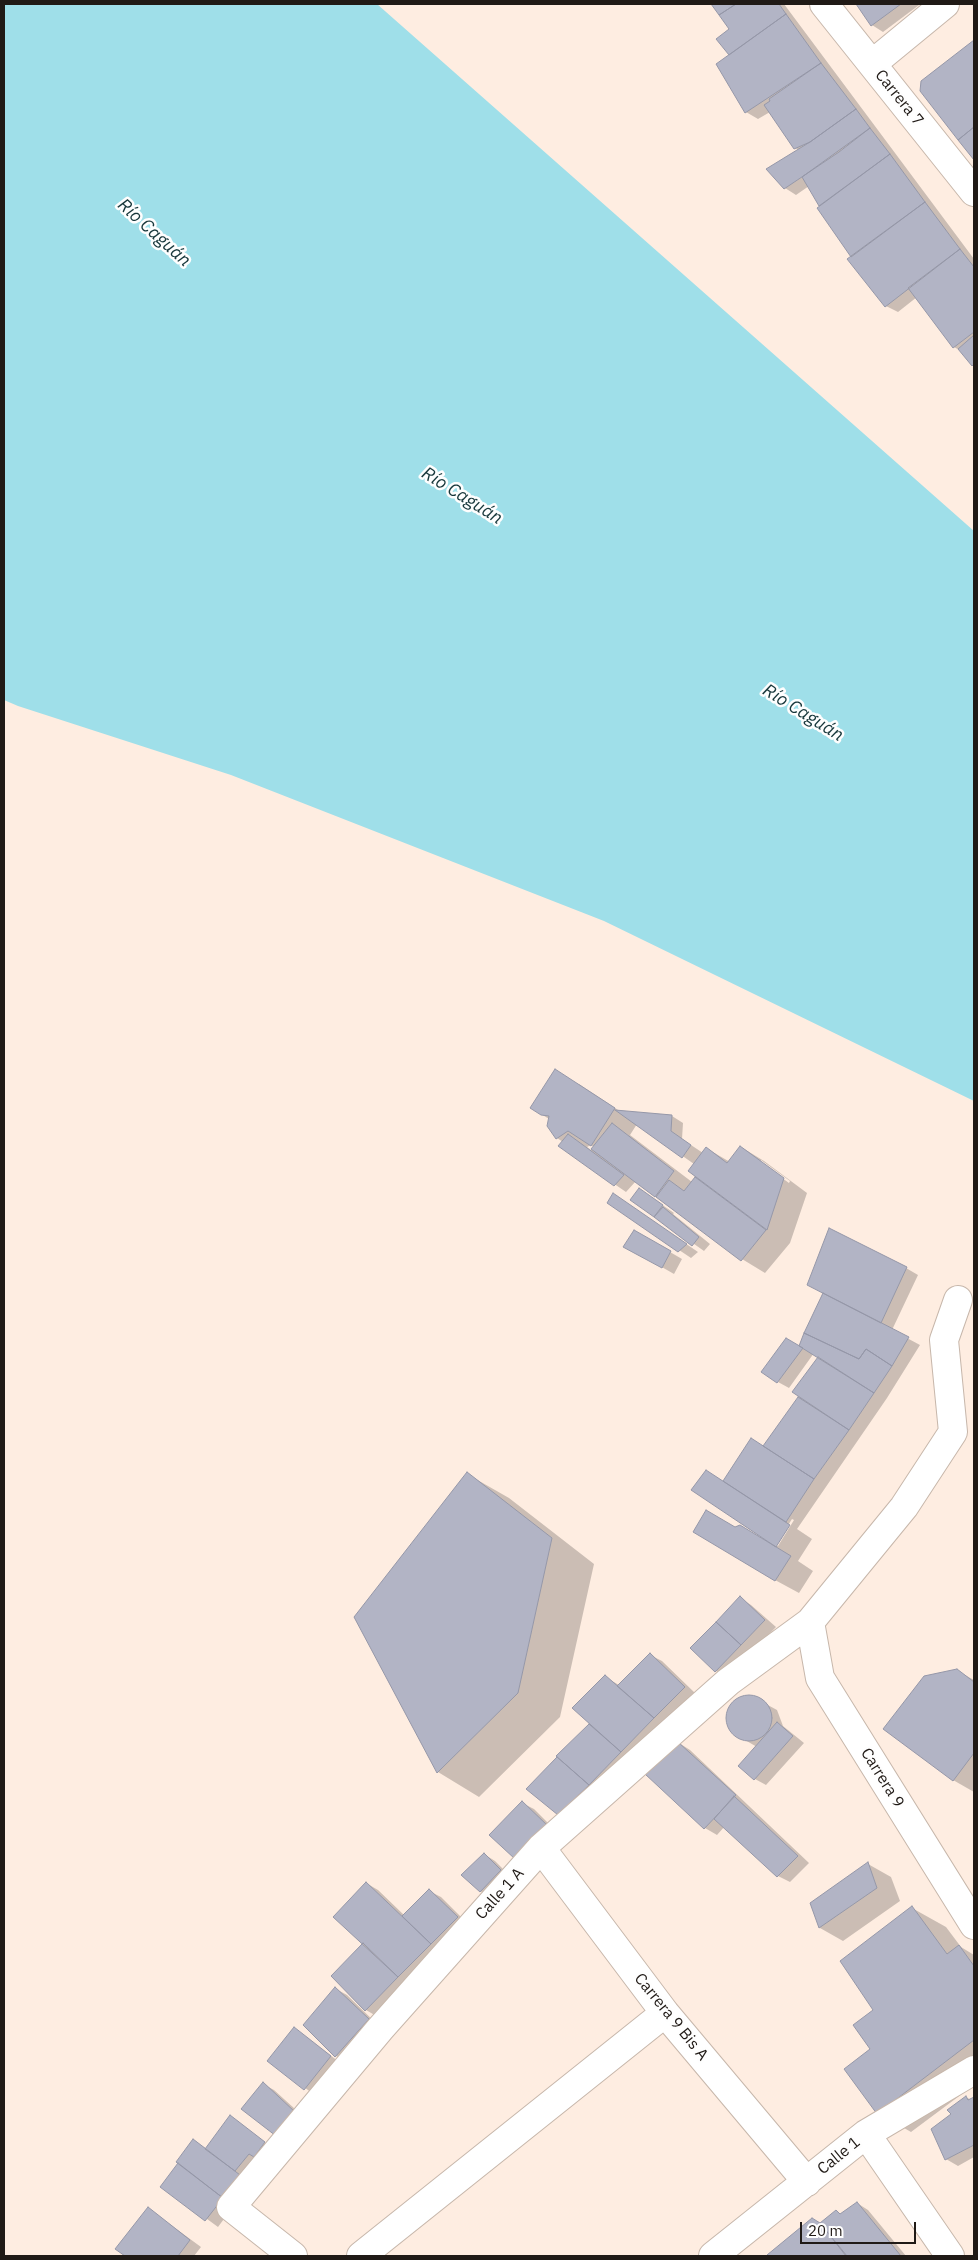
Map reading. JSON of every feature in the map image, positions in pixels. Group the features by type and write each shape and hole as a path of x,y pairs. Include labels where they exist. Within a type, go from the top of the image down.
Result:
{"street":[{"name":"Carrera 7","path":"824,4 974,192"},
{"path":"872,64 945,4"},
{"name":"Calle 1 A","path":"293,2256 231,2207 380,2029 541,1848 728,1682 810,1622 904,1507 953,1432 944,1340 958,1300"},
{"name":"Carrera 9","path":"810,1622 820,1678 974,1925"},
{"name":"Carrera 9 Bis A","path":"541,1848 666,2013 807,2182"},
{"path":"361,2256 666,2013"},
{"name":"Calle 1","path":"713,2256 866,2134 974,2070"},
{"path":"866,2134 950,2256"}],"water":[{"name":"Río Caguán","path":"4,4 377,4 974,531 974,1101 604,921 231,775 4,700"}],"building":[{"path":"711,4 736,4 719,15"},
{"path":"736,4 779,4 786,14 729,55 716,39 729,29 719,15"},
{"path":"856,4 901,4 871,26"},
{"path":"786,14 821,63 745,113 716,64"},
{"path":"974,40 974,127 958,140 920,91 921,81"},
{"path":"821,63 856,109 810,142 794,149 764,105 770,101 769,99"},
{"path":"856,109 870,128 839,152 784,189 766,169 810,142"},
{"path":"974,127 974,160 958,140"},
{"path":"870,128 890,154 819,206 802,177"},
{"path":"890,154 925,202 851,257 817,208"},
{"path":"925,202 960,249 885,307 847,259"},
{"path":"960,249 974,267 974,332 953,348 908,288"},
{"path":"974,335 974,364 972,366 958,349"},
{"path":"555,1069 615,1108 591,1146 568,1131 556,1139 547,1126 549,1116 541,1115 530,1108"},
{"path":"615,1110 672,1115 671,1131 691,1145 682,1158"},
{"path":"612,1123 674,1171 655,1197 591,1149"},
{"path":"568,1134 624,1175 614,1186 558,1146"},
{"path":"740,1146 784,1178 767,1230 688,1171 706,1147 727,1163"},
{"path":"695,1177 766,1230 741,1261 656,1197 669,1180 684,1191"},
{"path":"639,1188 663,1205 654,1217 630,1200"},
{"path":"613,1193 687,1244 678,1252 607,1203"},
{"path":"663,1207 699,1237 692,1246 654,1217"},
{"path":"829,1228 907,1267 881,1323 807,1285"},
{"path":"634,1230 671,1251 662,1268 623,1247"},
{"path":"823,1293 909,1337 892,1366 866,1349 859,1359 804,1333"},
{"path":"804,1333 859,1359 866,1349 892,1366 874,1393 799,1346"},
{"path":"786,1338 803,1348 777,1383 761,1372"},
{"path":"818,1357 874,1393 849,1430 792,1392"},
{"path":"798,1397 849,1430 814,1479 763,1446"},
{"path":"751,1438 814,1479 786,1522 723,1481"},
{"path":"706,1470 790,1525 776,1547 691,1490"},
{"path":"467,1472 552,1538 518,1693 437,1773 354,1617"},
{"path":"706,1510 735,1527 740,1525 791,1556 775,1581 693,1532"},
{"path":"740,1596 765,1620 741,1645 716,1622"},
{"path":"716,1622 741,1645 715,1672 690,1648"},
{"path":"650,1653 685,1687 654,1718 617,1686"},
{"path":"957,1669 974,1682 974,1753 953,1781 883,1729 924,1676"},
{"path":"605,1675 654,1718 621,1752 572,1708"},
{"path":"749,1695 762,1699 768,1705 772,1718 768,1731 762,1737 749,1741 736,1737 730,1731 726,1718 730,1705 736,1699"},
{"path":"777,1722 793,1736 754,1780 738,1766"},
{"path":"589,1724 621,1752 589,1785 556,1756"},
{"path":"678,1742 736,1795 704,1829 645,1774"},
{"path":"557,1757 589,1785 558,1815 526,1789"},
{"path":"734,1796 798,1856 777,1877 714,1819"},
{"path":"522,1801 548,1826 515,1859 489,1835"},
{"path":"484,1853 501,1870 480,1892 461,1875"},
{"path":"868,1862 877,1888 819,1928 810,1903"},
{"path":"366,1882 431,1944 398,1977 333,1917"},
{"path":"429,1889 458,1917 431,1944 402,1916"},
{"path":"912,1906 947,1954 959,1945 974,1966 974,2040 877,2114 844,2069 870,2049 853,2025 873,2010 840,1961"},
{"path":"363,1943 398,1977 365,2011 331,1976"},
{"path":"335,1987 369,2019 335,2057 303,2025"},
{"path":"294,2027 331,2056 304,2090 267,2061"},
{"path":"263,2082 295,2112 276,2136 241,2109"},
{"path":"966,2096 968,2100 974,2097 974,2145 945,2160 931,2129 951,2114 947,2110"},
{"path":"230,2115 265,2142 254,2157 249,2154 235,2171 205,2149"},
{"path":"193,2139 240,2175 223,2198 176,2162"},
{"path":"178,2163 223,2198 205,2221 160,2187"},
{"path":"857,2202 901,2256 847,2256 820,2223 836,2210 840,2214"},
{"path":"148,2207 190,2240 178,2256 125,2256 115,2249"},
{"path":"812,2218 820,2223 846,2256 767,2255"}]}
